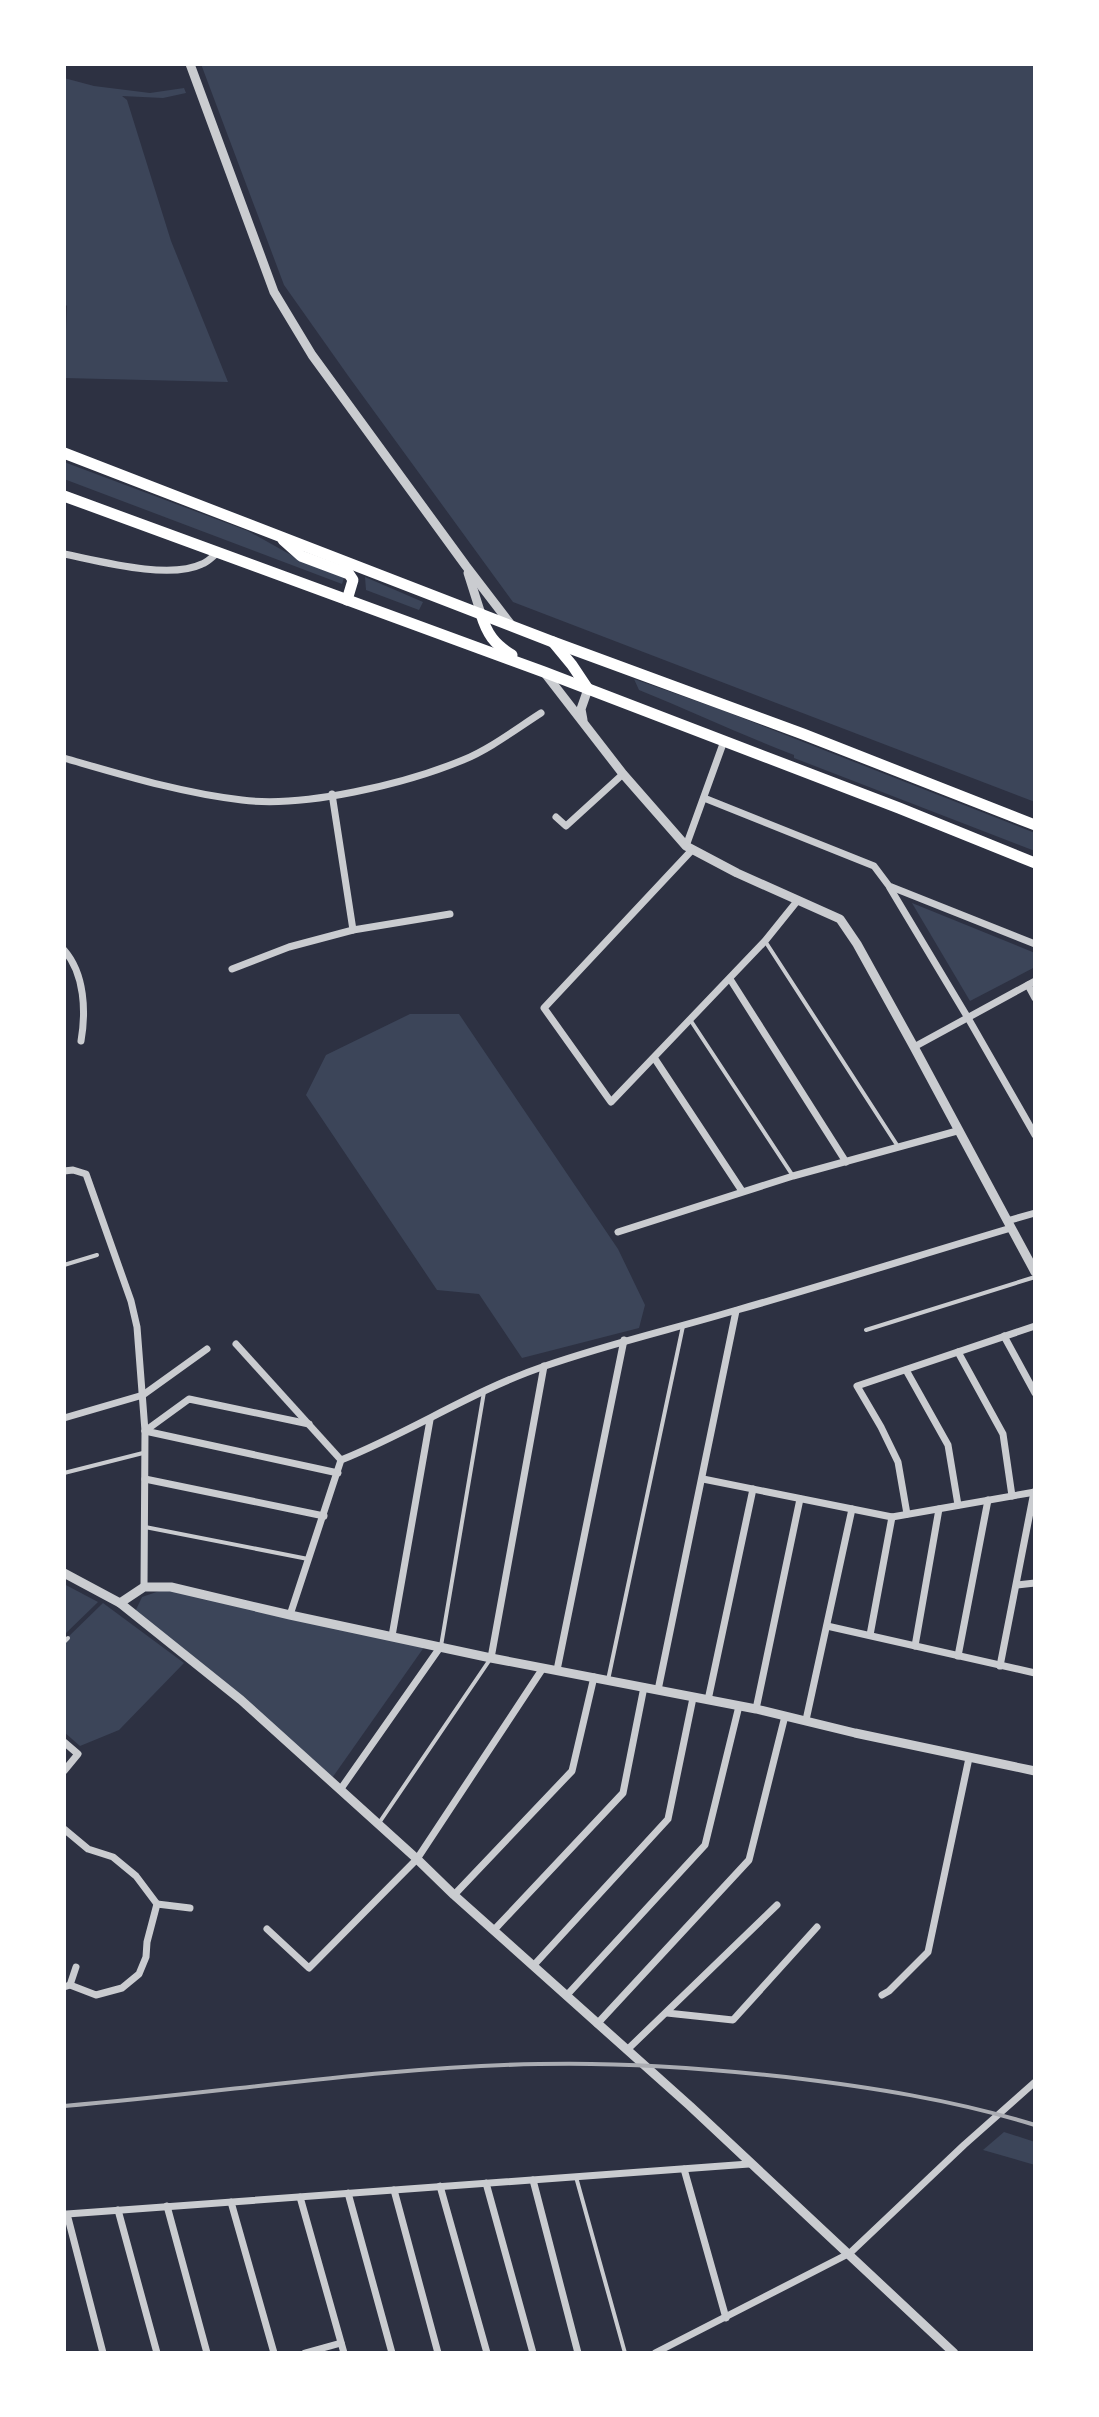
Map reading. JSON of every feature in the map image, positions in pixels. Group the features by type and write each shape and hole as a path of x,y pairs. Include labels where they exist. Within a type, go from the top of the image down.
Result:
{"main road":[{"path":"64,453 1035,825"},
{"path":"64,496 544,672 1035,863"},
{"path":"277,535 301,556 349,574 353,580 347,600"},
{"path":"481,614 490,638 501,648 544,672"},
{"path":"553,642 588,689"}],"street":[{"path":"190,64 274,292 317,362 512,626"},
{"path":"64,554 158,570 203,564 217,553"},
{"path":"466,566 481,614"},
{"path":"544,672 623,774 689,848 840,919 914,1047 1035,1275"},
{"path":"584,723 581,709 588,689"},
{"path":"64,758 166,787 245,801 288,802 400,780 466,759 541,713"},
{"path":"724,741 689,848 544,1008 611,1102 730,979 798,900"},
{"path":"556,817 566,826 623,774"},
{"path":"332,794 353,930"},
{"path":"704,798 874,866 889,886 1035,1135"},
{"path":"889,886 1035,944"},
{"path":"232,969 289,947 353,930 450,914"},
{"path":"64,950 78,974 84,1002 81,1041"},
{"path":"730,979 846,1162"},
{"path":"914,1047 1032,983 1035,998"},
{"path":"655,1059 742,1191"},
{"path":"618,1232 742,1191 957,1131"},
{"path":"64,1171 86,1174 127,1289 137,1327 145,1431 144,1587"},
{"path":"341,1460 430,1420 485,1389 544,1366 624,1340 736,1311 1035,1213"},
{"path":"658,1690 736,1311"},
{"path":"907,1514 898,1462 857,1386 1035,1326"},
{"path":"1004,1336 1035,1393"},
{"path":"557,1670 624,1340"},
{"path":"236,1344 341,1460"},
{"path":"64,1418 143,1395 207,1349"},
{"path":"958,1352 1003,1434 1012,1496"},
{"path":"491,1658 544,1366"},
{"path":"906,1370 948,1445 958,1505"},
{"path":"145,1431 189,1399 309,1424"},
{"path":"392,1636 430,1420"},
{"path":"145,1431 338,1473"},
{"path":"290,1615 341,1460"},
{"path":"145,1479 324,1516"},
{"path":"703,1479 892,1517 1035,1492 1000,1666"},
{"path":"708,1700 753,1489"},
{"path":"756,1709 800,1499"},
{"path":"958,1656 988,1500"},
{"path":"806,1720 852,1509"},
{"path":"915,1646 939,1509"},
{"path":"870,1635 892,1517"},
{"path":"1025,1538 1035,1536"},
{"path":"64,1573 120,1603 241,1700 690,2106 954,2353"},
{"path":"1017,1585 1035,1583"},
{"path":"120,1603 144,1587 171,1587 491,1658 756,1709 1035,1771"},
{"path":"827,1626 1035,1673"},
{"path":"340,1790 441,1646"},
{"path":"267,1929 309,1968 417,1859 543,1668"},
{"path":"454,1895 572,1771 594,1677"},
{"path":"494,1930 623,1793 644,1687"},
{"path":"534,1965 668,1819 693,1698"},
{"path":"567,1995 705,1845 739,1706"},
{"path":"597,2024 749,1860 785,1716"},
{"path":"64,1742 78,1754 64,1771"},
{"path":"882,1995 928,1952 969,1758"},
{"path":"64,1829 88,1849 113,1857 136,1876 157,1904 190,1908"},
{"path":"76,1967 67,1986 96,1995 122,1988 139,1974 146,1957 157,1904"},
{"path":"627,2050 777,1905"},
{"path":"667,2013 733,2020 817,1927"},
{"path":"655,2353 850,2253 1035,2082"},
{"path":"103,2353 67,2214 749,2164"},
{"path":"684,2169 726,2318"},
{"path":"533,2180 578,2353"},
{"path":"486,2183 533,2353"},
{"path":"440,2186 487,2353"},
{"path":"394,2190 438,2353"},
{"path":"348,2193 392,2353"},
{"path":"300,2197 344,2353"},
{"path":"231,2202 274,2353"},
{"path":"167,2206 207,2353"},
{"path":"118,2210 157,2353"},
{"path":"305,2353 341,2343"},
{"path":"674,2344 679,2353"}],"lane":[{"path":"765,941 899,1147"},
{"path":"691,1020 793,1176"},
{"path":"64,1265 97,1255"},
{"path":"866,1330 1035,1275"},
{"path":"608,1680 684,1325"},
{"path":"441,1646 485,1389"},
{"path":"64,1473 145,1452"},
{"path":"145,1527 308,1560"},
{"path":"377,1825 491,1658"},
{"path":"576,2177 625,2353"}],"shaded area":[{"path":"201,64 1035,64 1035,802 513,602 284,285"},
{"path":"64,78 94,86 150,93 184,88 186,93 163,98 122,96 127,100 171,241 228,382 64,378 67,306 64,303"},
{"path":"64,462 248,531 300,560 344,578 342,584 64,479"},
{"path":"365,577 423,602 419,610 366,590"},
{"path":"634,679 722,710 1035,833 1035,851 794,758 794,755 639,690"},
{"path":"912,903 1035,953 1035,967 970,1001"},
{"path":"410,1014 459,1014 618,1249 645,1305 639,1328 522,1358 479,1294 437,1290 306,1095 326,1055"},
{"path":"64,1584 98,1602 64,1635"},
{"path":"171,1587 427,1643 330,1781 134,1614 142,1597"},
{"path":"103,1603 184,1663 119,1730 80,1746 64,1732 64,1641"},
{"path":"1004,2132 1035,2142 1035,2165 983,2150"}],"railway":[{"path":"64,2106 420,2070 601,2064 724,2071 849,2085 943,2101 1035,2125"}]}
